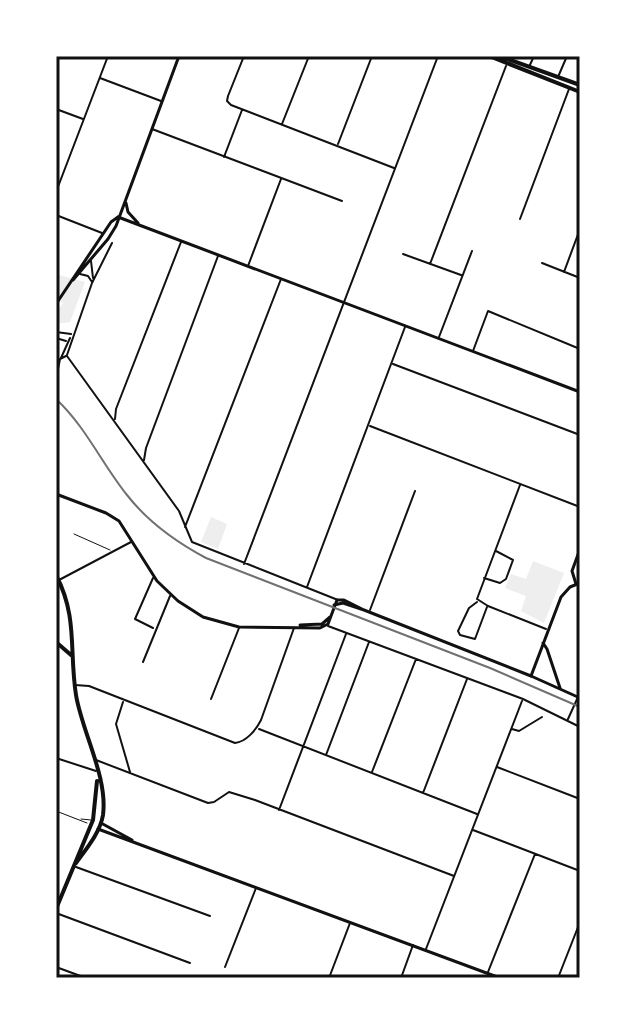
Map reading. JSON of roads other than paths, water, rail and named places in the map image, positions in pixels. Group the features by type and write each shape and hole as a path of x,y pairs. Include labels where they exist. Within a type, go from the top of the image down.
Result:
{"highway":[{"path":"489,56 580,92"},
{"path":"499,56 580,85"},
{"path":"57,577 69,604 75,685 98,773 103,806 101,823 76,865"},
{"path":"56,642 73,657"},
{"path":"57,908 92,823 98,773"},
{"path":"92,823 101,823"},
{"path":"92,823 98,829"}],"main road":[{"path":"73,280 112,233 179,56"},
{"path":"125,199 128,212 138,224"},
{"path":"118,217 580,392"},
{"path":"56,304 103,233 118,217"},
{"path":"56,494 115,518 154,577 171,595 203,617 239,627 320,628 330,617 338,600 366,611"},
{"path":"531,676 562,595 578,584 572,571 580,549"},
{"path":"334,605 343,603 366,611 560,688 578,699"},
{"path":"543,643 560,688"},
{"path":"101,823 134,842"},
{"path":"98,829 500,978"}],"street":[{"path":"56,192 108,56"},
{"path":"244,56 227,101 231,105 395,168"},
{"path":"282,124 309,56"},
{"path":"337,145 372,56"},
{"path":"244,564 438,56"},
{"path":"529,69 534,56"},
{"path":"558,78 567,56"},
{"path":"430,264 506,65"},
{"path":"100,78 162,102"},
{"path":"520,219 569,88"},
{"path":"56,109 84,120"},
{"path":"224,157 243,109"},
{"path":"151,129 342,201"},
{"path":"248,266 281,178"},
{"path":"56,215 103,233"},
{"path":"564,272 580,229"},
{"path":"114,422 116,409 181,241"},
{"path":"112,243 92,283 67,356 181,515 189,538 196,546 338,600"},
{"path":"438,338 472,251"},
{"path":"403,254 462,276"},
{"path":"143,461 219,255"},
{"path":"91,260 92,283"},
{"path":"542,263 580,278"},
{"path":"80,274 88,276 92,283"},
{"path":"185,527 281,278"},
{"path":"473,352 488,311 580,349"},
{"path":"307,587 406,326"},
{"path":"56,332 72,335"},
{"path":"56,379 60,359 72,335"},
{"path":"56,338 67,341"},
{"path":"60,359 67,356"},
{"path":"392,364 580,435"},
{"path":"108,414 116,409"},
{"path":"368,426 580,507"},
{"path":"135,450 146,448"},
{"path":"488,606 475,639 460,635 458,631 469,608 478,602 520,484"},
{"path":"366,611 415,491"},
{"path":"181,515 191,513"},
{"path":"57,577 132,542"},
{"path":"484,578 500,583 510,570 511,556 495,550"},
{"path":"154,577 135,620 155,629"},
{"path":"143,662 171,595"},
{"path":"478,602 548,629"},
{"path":"325,624 523,699 580,727"},
{"path":"75,685 89,686 235,743 242,742 257,728 294,635 294,626"},
{"path":"211,699 239,627"},
{"path":"279,810 346,632"},
{"path":"326,755 370,641"},
{"path":"372,773 417,658"},
{"path":"423,793 467,678"},
{"path":"426,950 523,699"},
{"path":"568,721 578,699"},
{"path":"124,700 116,724 130,773"},
{"path":"511,729 519,731 542,717"},
{"path":"257,728 478,814"},
{"path":"56,758 98,773"},
{"path":"94,760 208,803 229,792 454,876"},
{"path":"496,767 580,799"},
{"path":"472,830 580,871"},
{"path":"480,978 535,854"},
{"path":"76,865 210,916"},
{"path":"225,967 256,887"},
{"path":"57,908 190,963"},
{"path":"329,978 351,922"},
{"path":"558,978 580,922"},
{"path":"401,978 413,945"},
{"path":"56,967 86,978"}],"lane":[{"path":"74,534 105,546 111,552"},
{"path":"56,811 92,823"}],"railway":[{"path":"56,399 76,421 135,505 163,531 195,552 490,668 580,707"}]}
